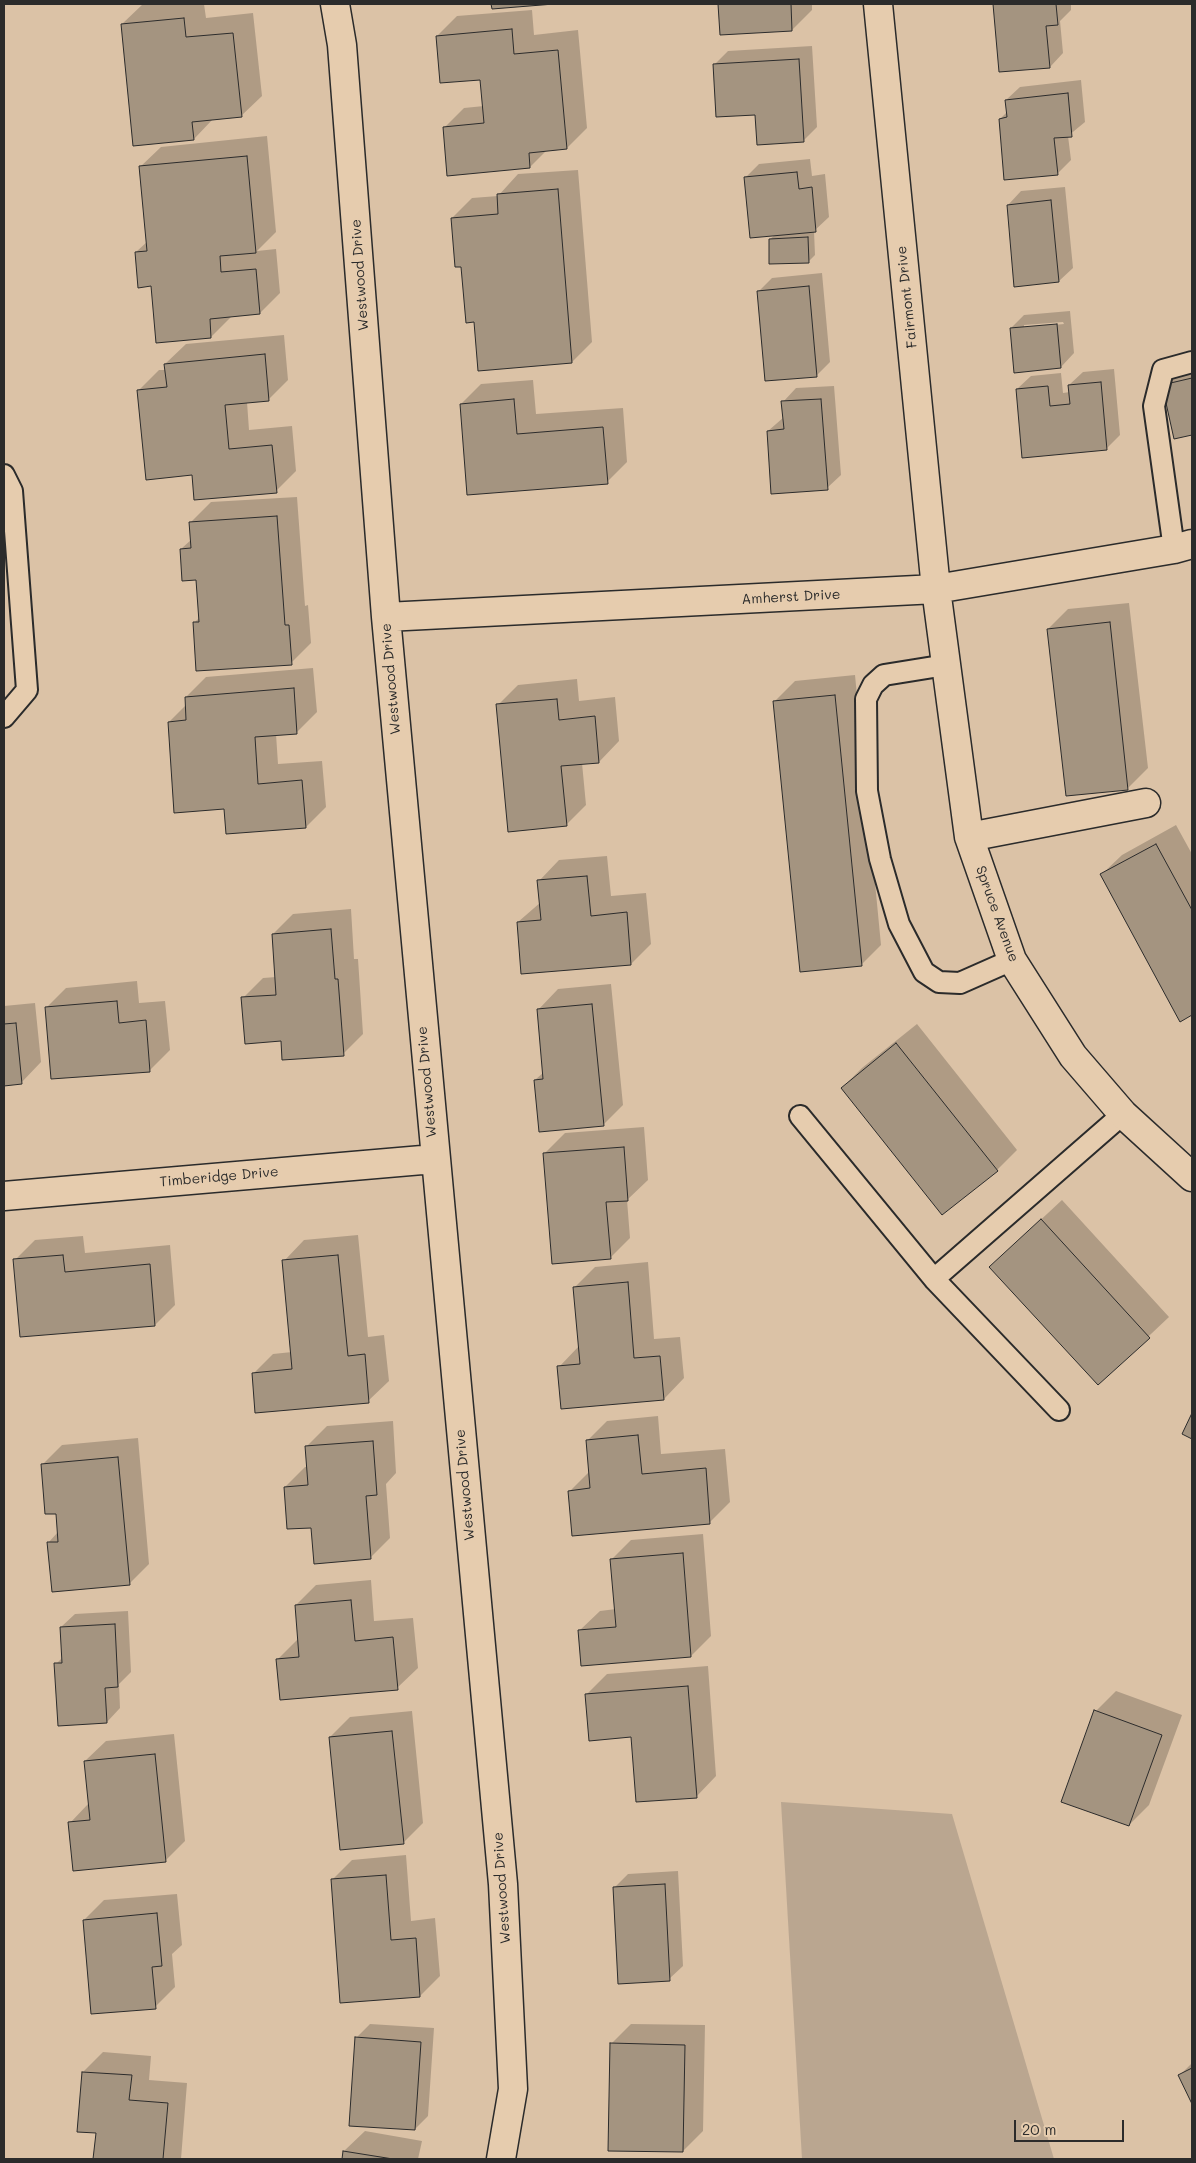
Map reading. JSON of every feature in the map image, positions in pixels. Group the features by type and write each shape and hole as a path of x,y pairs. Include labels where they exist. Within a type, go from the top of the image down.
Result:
{"street":[{"name":"Westwood Drive","path":"335,4 342,45 386,617 434,1159 503,1884 513,2089 501,2159"},
{"name":"Fairmont Drive","path":"878,4 936,590"},
{"name":"Amherst Drive","path":"386,617 936,590 1183,547"},
{"name":"Spruce Avenue","path":"936,590 969,837 1012,960 1073,1056 1123,1114 1192,1177"},
{"path":"969,837 1146,802"},
{"name":"Timberidge Drive","path":"4,1196 434,1159"}],"lane":[{"path":"1183,547 1154,406 1163,370 1192,362"},
{"path":"4,475 12,491 27,690 4,717"},
{"path":"946,666 884,675 873,685 866,699 868,791 880,859 899,924 924,972 939,982 960,982 1012,960"},
{"path":"934,1279 1123,1114"},
{"path":"800,1116 934,1279 1059,1410"}],"shaded area":[{"path":"781,1802 952,1814 1054,2159 802,2159"}],"building":[{"path":"491,4 554,4 492,9"},
{"path":"718,4 791,4 792,31 720,35"},
{"path":"993,4 1056,4 1058,25 1046,26 1050,68 999,72"},
{"path":"184,18 186,37 233,33 242,117 192,122 194,140 133,146 121,24"},
{"path":"512,29 514,54 558,50 567,149 529,153 530,168 447,176 443,127 484,123 480,80 440,83 436,36"},
{"path":"799,59 804,142 757,145 755,115 716,117 713,64"},
{"path":"1068,93 1072,137 1054,138 1058,175 1004,180 999,119 1007,117 1005,100"},
{"path":"247,156 256,253 220,256 221,272 256,269 260,314 210,319 211,338 156,343 151,286 138,288 135,252 147,251 139,166"},
{"path":"797,172 799,189 812,187 816,232 750,238 744,177"},
{"path":"558,189 572,363 478,371 474,322 466,323 461,267 455,267 451,218 498,214 497,194"},
{"path":"1051,200 1059,282 1014,287 1007,205"},
{"path":"808,237 809,263 769,264 769,239"},
{"path":"809,286 817,377 765,381 757,291"},
{"path":"1057,324 1061,368 1014,373 1010,328"},
{"path":"265,354 269,401 225,405 229,449 272,445 277,493 194,500 192,475 146,480 137,390 167,387 164,364"},
{"path":"1192,378 1192,435 1174,439 1162,385"},
{"path":"1101,382 1107,450 1022,458 1016,389 1048,386 1050,406 1070,404 1068,385"},
{"path":"514,399 517,434 603,427 608,484 467,495 460,404"},
{"path":"821,399 828,490 771,494 767,431 784,429 781,401"},
{"path":"277,516 285,625 289,625 292,665 196,671 193,622 199,622 196,580 182,581 180,549 191,548 189,522"},
{"path":"1110,622 1128,790 1066,796 1047,629"},
{"path":"294,688 297,734 255,737 258,784 302,780 306,828 226,834 224,809 174,813 168,722 186,720 185,697"},
{"path":"835,695 862,966 800,972 773,701"},
{"path":"557,699 559,720 595,716 599,763 561,766 567,826 508,832 496,704"},
{"path":"1156,844 1192,910 1192,1015 1180,1022 1100,874"},
{"path":"587,876 591,916 627,912 631,965 521,974 517,922 541,920 537,880"},
{"path":"331,929 335,979 338,979 344,1056 282,1060 281,1041 245,1044 241,997 276,995 272,934"},
{"path":"117,1001 119,1023 146,1020 150,1072 51,1079 45,1007"},
{"path":"592,1004 604,1126 539,1132 534,1080 543,1079 537,1009"},
{"path":"16,1023 22,1084 4,1086 4,1024"},
{"path":"896,1043 998,1171 942,1215 841,1088"},
{"path":"624,1147 628,1201 606,1202 611,1259 552,1264 543,1153"},
{"path":"1041,1219 1150,1338 1098,1385 989,1267"},
{"path":"63,1255 65,1272 150,1264 155,1326 20,1337 13,1259"},
{"path":"338,1255 348,1356 365,1354 369,1403 255,1413 252,1373 292,1369 282,1260"},
{"path":"628,1282 634,1358 660,1356 664,1400 561,1409 557,1366 580,1364 573,1287"},
{"path":"1192,1413 1192,1439 1182,1434"},
{"path":"638,1435 642,1474 706,1468 710,1524 572,1536 568,1491 590,1488 586,1440"},
{"path":"373,1441 377,1495 366,1496 371,1559 314,1564 311,1528 287,1529 284,1487 308,1485 305,1446"},
{"path":"118,1457 130,1585 52,1592 47,1542 58,1542 56,1514 45,1514 41,1464"},
{"path":"683,1553 691,1657 581,1666 578,1630 616,1627 610,1559"},
{"path":"351,1600 355,1641 393,1637 398,1690 280,1700 276,1659 299,1657 295,1605"},
{"path":"115,1624 118,1687 105,1688 107,1723 58,1726 54,1663 62,1663 60,1627"},
{"path":"688,1686 697,1798 636,1802 631,1737 589,1741 585,1694"},
{"path":"1094,1710 1162,1735 1129,1826 1061,1802"},
{"path":"392,1731 404,1844 340,1850 329,1737"},
{"path":"155,1754 166,1862 73,1871 68,1822 90,1820 84,1761"},
{"path":"386,1875 391,1940 416,1938 420,1997 340,2003 331,1879"},
{"path":"665,1884 670,1981 618,1984 613,1887"},
{"path":"157,1913 162,1966 152,1967 156,2009 91,2014 83,1920"},
{"path":"355,2037 421,2042 415,2130 349,2126"},
{"path":"610,2043 685,2045 683,2152 608,2151"},
{"path":"1192,2068 1192,2104 1178,2075"},
{"path":"82,2072 132,2075 129,2100 168,2103 163,2159 93,2159 96,2133 77,2132"},
{"path":"343,2151 393,2159 342,2159"}]}
